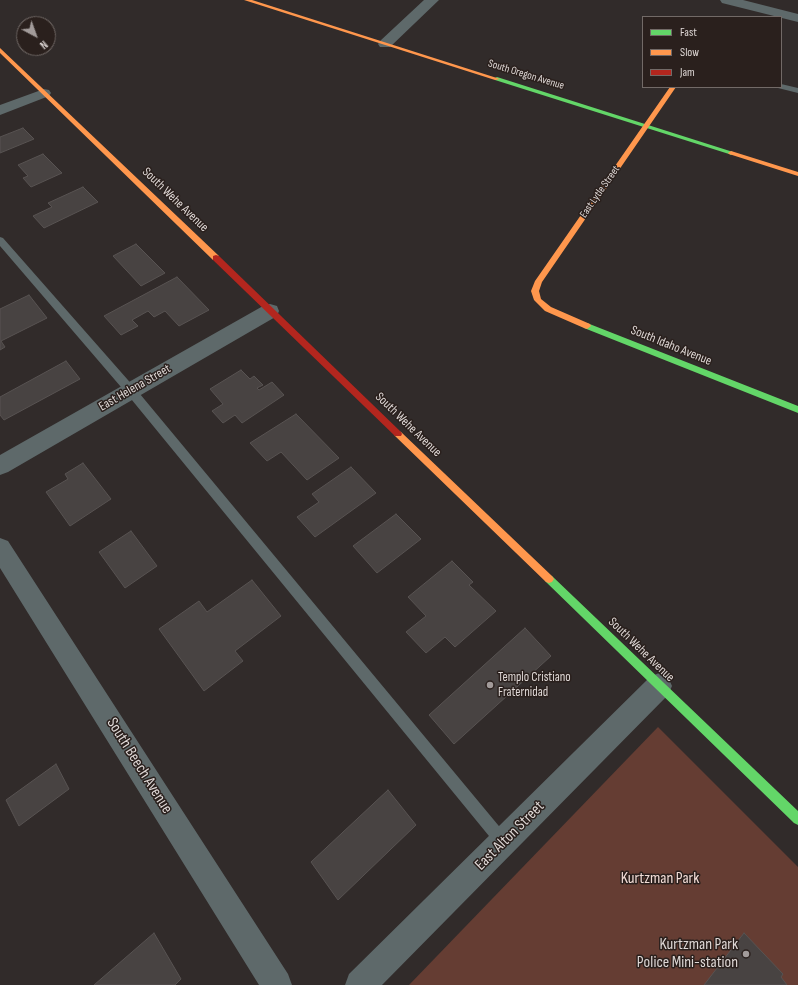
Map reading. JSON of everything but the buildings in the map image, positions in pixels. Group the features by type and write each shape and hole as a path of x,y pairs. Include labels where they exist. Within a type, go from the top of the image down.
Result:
{"street":[{"name":"South Oregon Avenue","path":"247,0 798,174"},
{"path":"385,44 432,0"},
{"path":"730,5 798,18"},
{"name":"South Wehe Avenue","path":"0,50 798,819"},
{"name":"East Lytle Street","path":"538,300 535,291 539,281 672,88"},
{"path":"0,110 44,93"},
{"name":"South Idaho Avenue","path":"538,300 548,310 561,316 798,410"},
{"name":"East Helena Street","path":"0,466 270,311"},
{"name":"South Beech Avenue","path":"0,548 277,985"},
{"name":"East Alton Street","path":"360,985 659,686"}],"lane":[{"path":"782,86 798,91"},
{"path":"0,240 131,391 503,842"}],"green space":[{"name":"Kurtzman Park","path":"658,727 798,867 798,985 409,985"}],"traffic: fast":[{"path":"497,79 731,153"},
{"path":"587,326 798,410"},
{"path":"549,579 798,819"}],"traffic: slow":[{"path":"247,0 497,79"},
{"path":"0,50 216,258"},
{"path":"587,326 548,309 538,300 535,291 539,281 672,88"},
{"path":"731,153 798,174"},
{"path":"398,434 549,579"}],"traffic: jam":[{"path":"216,258 398,434"}],"place":[{"name":"Templo Cristiano Fraternidad","path":"490,685"},
{"name":"Kurtzman Park Police Mini-station","path":"746,954"}]}
